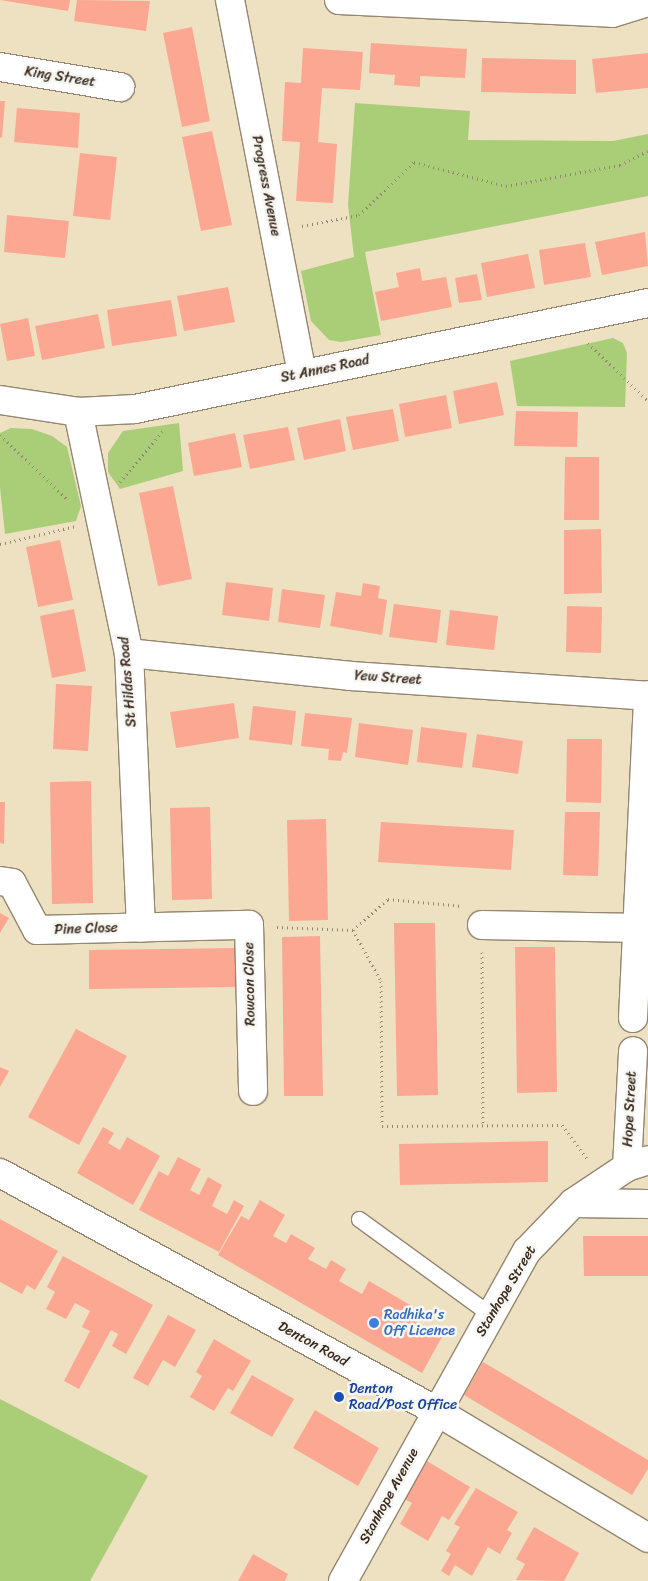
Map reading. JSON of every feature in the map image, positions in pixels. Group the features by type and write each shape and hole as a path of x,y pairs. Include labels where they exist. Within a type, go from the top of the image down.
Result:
{"main road":[{"name":"Progress Avenue","path":"230,0 302,373"},
{"path":"339,0 612,13 648,2"},
{"name":"King Street","path":"0,67 120,87"},
{"name":"St Annes Road","path":"0,400 78,412 135,409 648,303"},
{"name":"St Hildas Road","path":"78,412 129,654 141,928"},
{"name":"Yew Street","path":"129,654 350,676 648,696"},
{"path":"633,1018 639,928 648,696"},
{"name":"Pine Close","path":"0,881 12,883 37,930 141,928"},
{"name":"Rowcon Close","path":"141,928 249,925 253,1092"},
{"path":"482,925 639,928"},
{"name":"Hope Street","path":"633,1051 638,1164"},
{"name":"Stanhope Street","path":"436,1411 527,1251 573,1203 638,1164"},
{"name":"Denton Road","path":"0,1173 436,1411 648,1538"},
{"path":"573,1203 648,1204"},
{"name":"Stanhope Avenue","path":"343,1581 436,1411"}],"lane":[{"path":"359,1219 491,1315"}],"path":[{"path":"275,230 359,215 414,162 506,186 620,165 648,151"},
{"path":"564,320 648,401"},
{"path":"98,508 192,396"},
{"path":"0,434 70,503"},
{"path":"0,544 91,523 104,536"},
{"path":"249,925 353,930 388,899 460,904 482,925 483,1126"},
{"path":"353,930 381,981 382,1126 562,1125 604,1183"}],"green space":[{"path":"355,103 470,111 468,140 613,141 648,134 648,196 365,252 381,335 341,342 329,340 311,321 301,271 354,257 348,205"},
{"path":"613,338 623,343 627,353 625,407 517,406 510,361"},
{"path":"179,423 183,471 120,489 108,472 108,453 123,431"},
{"path":"11,428 32,429 52,436 67,447 81,506 76,521 5,534 0,487 0,433"},
{"path":"0,1399 148,1476 90,1581 0,1581"}],"building":[{"path":"0,0 70,0 68,11"},
{"path":"77,0 150,1 146,31 74,21"},
{"path":"192,27 210,121 182,127 163,33"},
{"path":"371,43 467,49 465,78 420,76 420,87 394,85 395,75 369,73"},
{"path":"303,48 363,52 360,90 322,88 318,142 337,144 333,203 296,201 300,142 282,141 285,82 301,83"},
{"path":"648,53 648,88 596,93 592,59"},
{"path":"482,58 576,60 576,94 481,92"},
{"path":"0,101 5,101 2,138 0,137"},
{"path":"17,108 80,113 78,148 14,142"},
{"path":"212,131 232,225 201,231 182,137"},
{"path":"80,153 117,157 110,220 73,216"},
{"path":"7,215 69,221 65,258 4,252"},
{"path":"645,232 648,266 602,275 595,242"},
{"path":"585,243 591,277 544,285 539,250"},
{"path":"528,254 535,288 487,297 481,263"},
{"path":"420,268 422,281 446,277 452,307 381,321 375,292 399,287 396,273"},
{"path":"477,274 482,300 459,303 455,278"},
{"path":"228,287 235,322 184,331 177,296"},
{"path":"171,300 177,336 112,346 107,310"},
{"path":"98,314 105,348 42,360 35,326"},
{"path":"28,318 35,356 7,361 0,324"},
{"path":"497,382 504,415 459,424 453,391"},
{"path":"446,395 452,428 405,437 399,404"},
{"path":"393,409 399,441 353,450 346,417"},
{"path":"516,411 578,412 577,447 514,446"},
{"path":"340,419 346,451 304,460 297,428"},
{"path":"288,427 295,460 250,469 243,435"},
{"path":"235,433 242,467 194,476 188,443"},
{"path":"565,457 599,457 599,520 564,520"},
{"path":"173,486 192,579 158,586 139,493"},
{"path":"601,529 602,593 564,594 564,530"},
{"path":"60,540 73,600 38,607 26,547"},
{"path":"226,582 273,588 269,621 222,615"},
{"path":"363,583 380,586 378,598 387,600 382,635 330,626 336,592 361,596"},
{"path":"282,589 325,595 320,628 278,622"},
{"path":"394,604 441,610 437,643 389,637"},
{"path":"567,606 602,607 601,653 566,652"},
{"path":"74,609 86,671 52,678 40,616"},
{"path":"450,610 498,616 494,650 446,645"},
{"path":"56,684 92,686 88,751 53,749"},
{"path":"234,703 239,738 176,748 170,712"},
{"path":"253,706 296,711 292,745 249,740"},
{"path":"305,713 352,718 347,753 343,752 341,761 328,760 329,749 301,746"},
{"path":"359,723 413,730 408,765 355,757"},
{"path":"421,727 467,733 462,768 417,762"},
{"path":"477,734 523,741 518,774 472,767"},
{"path":"567,739 602,739 601,803 566,802"},
{"path":"91,781 93,903 52,904 50,782"},
{"path":"0,802 5,802 4,844 0,843"},
{"path":"210,807 212,899 172,900 170,808"},
{"path":"565,812 600,812 598,876 563,875"},
{"path":"326,819 328,920 289,921 287,820"},
{"path":"381,822 514,830 511,870 378,862"},
{"path":"0,913 9,918 0,933"},
{"path":"394,923 435,923 438,1095 397,1096"},
{"path":"320,936 323,1096 284,1096 282,937"},
{"path":"515,947 555,947 557,1092 517,1093"},
{"path":"236,948 236,987 89,989 89,950"},
{"path":"76,1029 127,1056 79,1145 28,1117"},
{"path":"0,1067 9,1071 0,1087"},
{"path":"103,1127 114,1133 108,1143 120,1150 127,1137 160,1156 133,1205 77,1173"},
{"path":"548,1141 548,1182 400,1185 399,1144"},
{"path":"178,1157 201,1169 190,1190 199,1195 208,1177 222,1185 212,1206 227,1214 234,1200 244,1206 219,1252 139,1210 159,1171 168,1176"},
{"path":"260,1200 285,1215 273,1236 286,1243 291,1234 315,1248 308,1259 326,1269 331,1260 346,1269 339,1281 362,1294 369,1281 412,1306 406,1316 442,1337 422,1373 218,1255 241,1216 249,1220"},
{"path":"0,1219 58,1251 35,1290 27,1285 22,1294 0,1282"},
{"path":"583,1236 648,1236 648,1276 584,1276"},
{"path":"63,1256 153,1305 126,1354 112,1346 118,1334 111,1330 79,1389 64,1381 90,1331 82,1327 90,1311 75,1303 66,1319 46,1309 55,1292 47,1287"},
{"path":"168,1315 196,1330 175,1367 163,1360 148,1386 133,1378"},
{"path":"214,1339 251,1361 233,1391 228,1388 214,1411 190,1397 202,1376 196,1372"},
{"path":"483,1362 648,1460 648,1469 632,1495 464,1395"},
{"path":"252,1375 294,1399 272,1437 230,1413"},
{"path":"315,1410 379,1448 358,1486 293,1448"},
{"path":"427,1461 470,1487 449,1520 442,1516 428,1541 400,1524 412,1503 404,1499"},
{"path":"476,1488 518,1512 507,1530 512,1533 500,1554 488,1547 472,1576 455,1565 449,1576 441,1571 451,1554 446,1551 460,1527 454,1524"},
{"path":"534,1527 579,1553 564,1581 516,1580 525,1564 516,1559"},
{"path":"253,1554 288,1574 285,1581 238,1581"}],"place":[{"name":"Radhika's Off Licence","path":"374,1323"},
{"name":"Denton Road/Post Office","path":"339,1397"}]}
